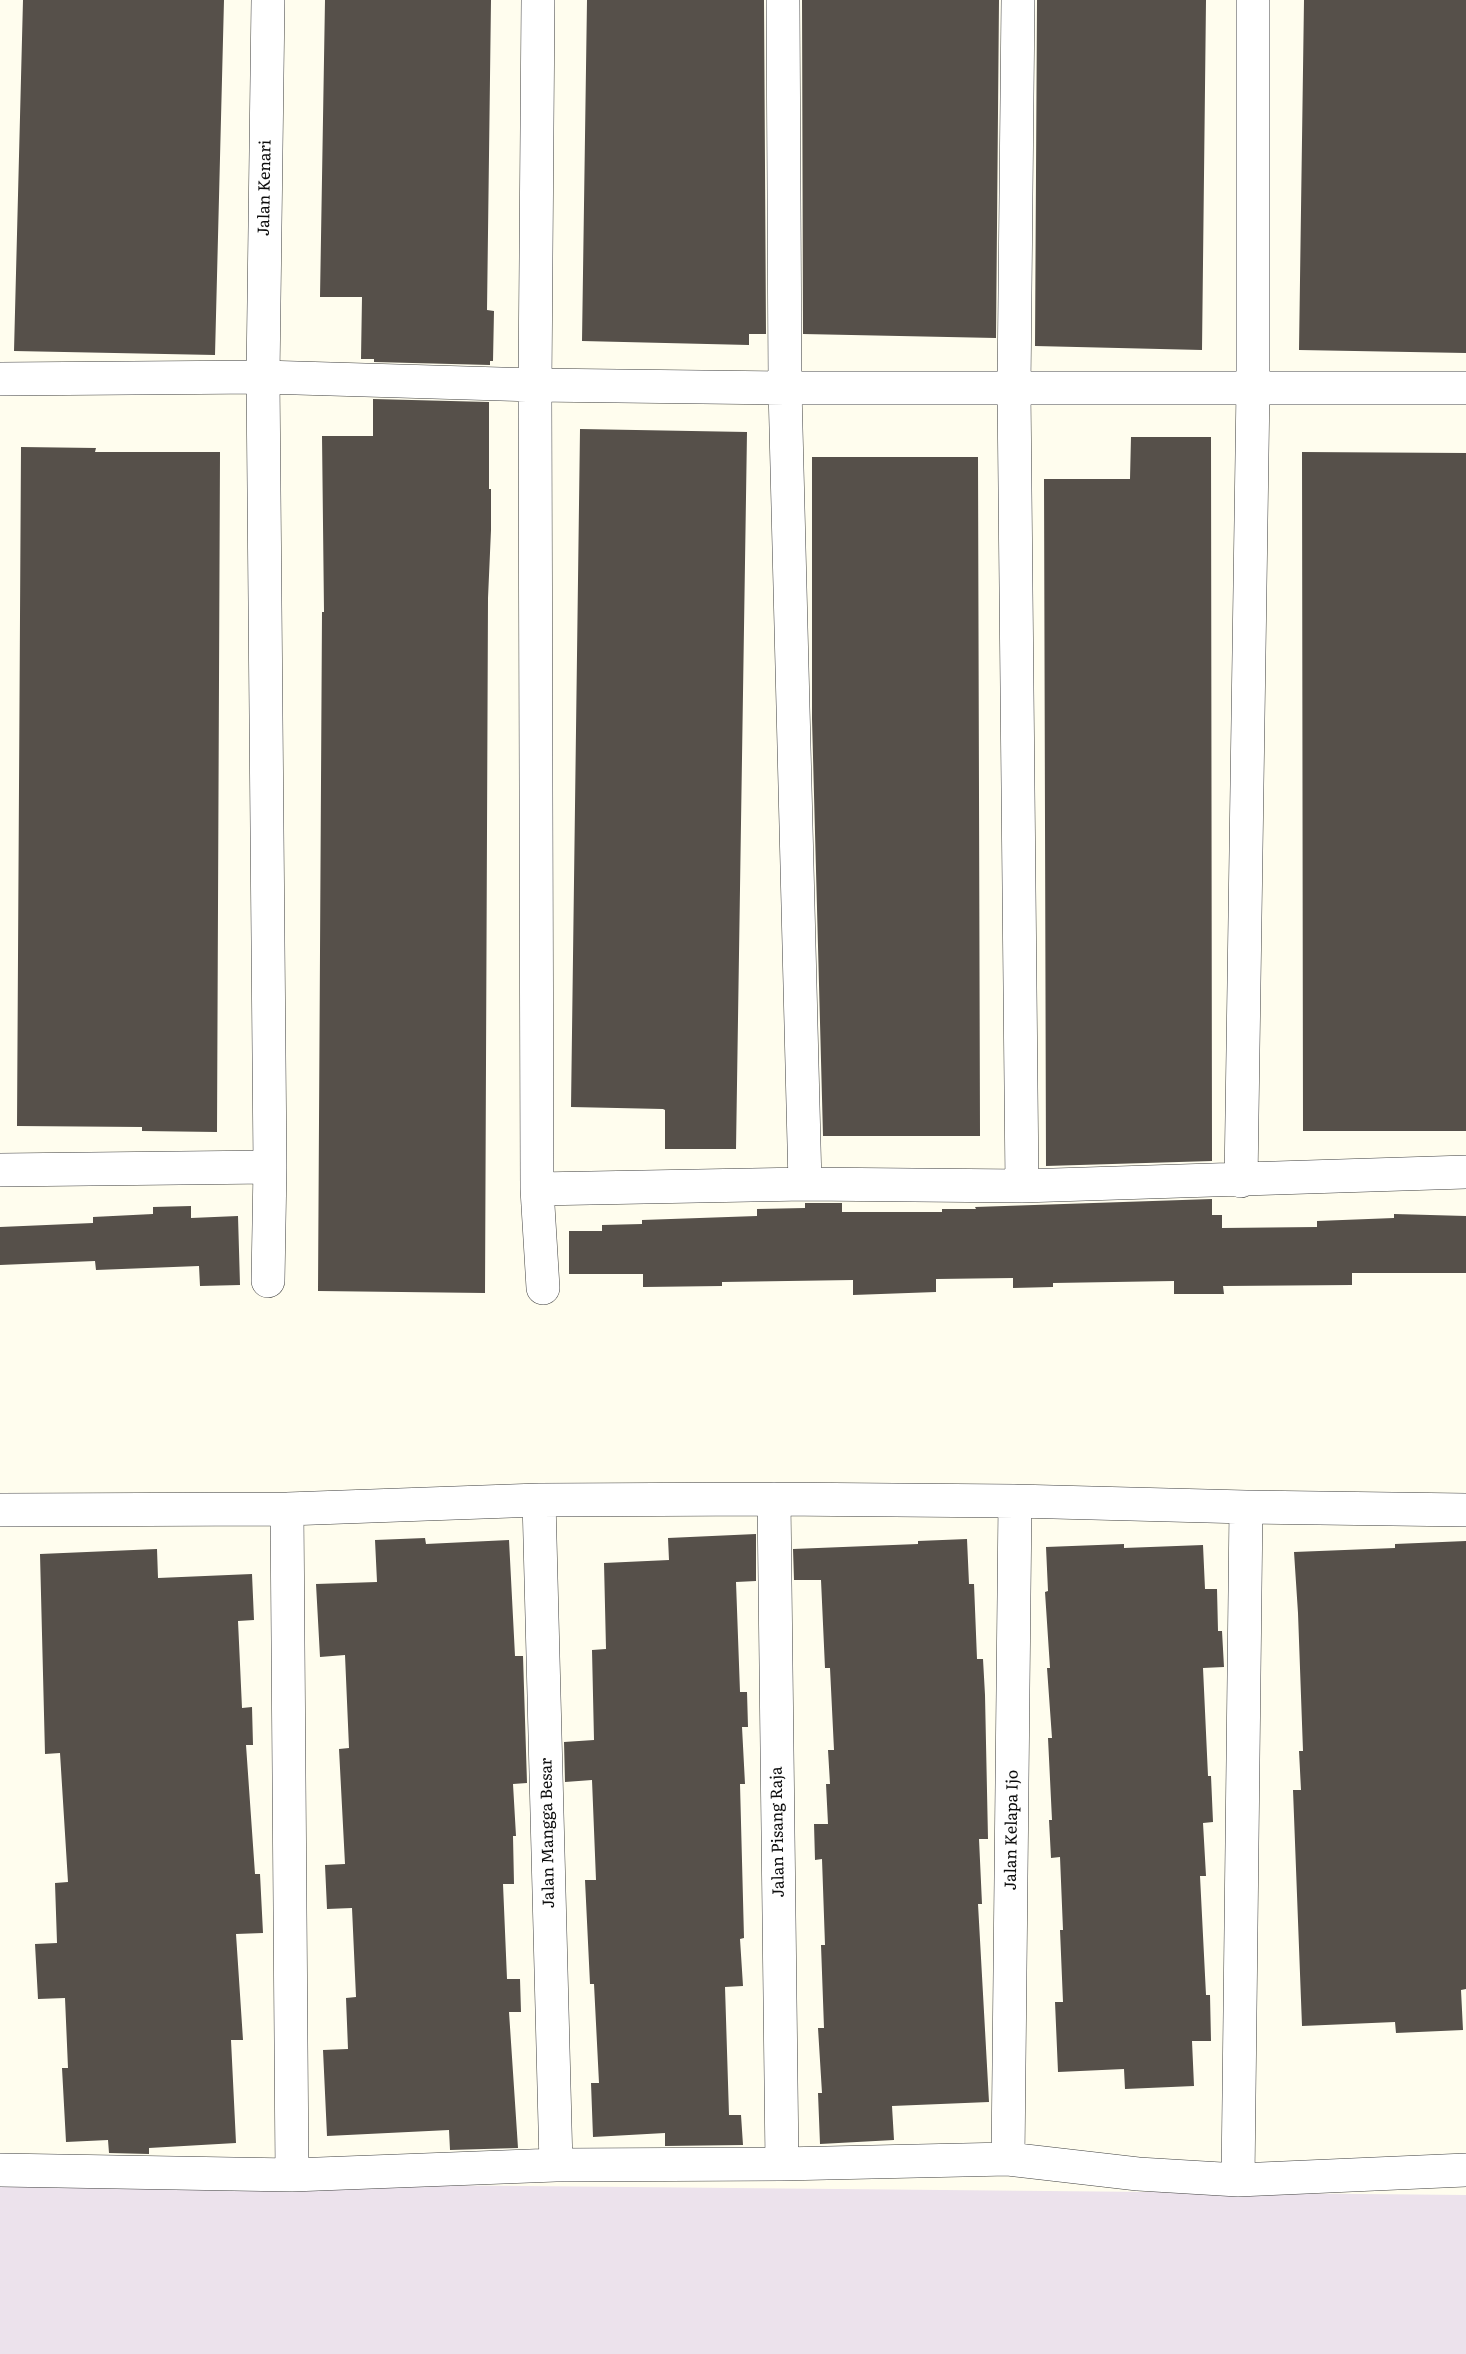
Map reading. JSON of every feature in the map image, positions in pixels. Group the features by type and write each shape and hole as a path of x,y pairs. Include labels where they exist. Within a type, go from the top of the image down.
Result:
{"street":[{"name":"Jalan Kenari","path":"268,0 263,376 270,1167 268,1281"},
{"path":"538,0 537,1189 543,1288"},
{"path":"783,0 785,388 805,1184"},
{"path":"1018,0 1014,389 1022,1186"},
{"path":"1240,1181 1253,388 1253,0"},
{"path":"0,379 263,376 785,388 1466,388"},
{"path":"0,1170 270,1167"},
{"path":"537,1189 805,1184 1022,1186 1240,1181 1466,1172"},
{"path":"0,1511 287,1509 539,1500 774,1499 1015,1501 1466,1510"},
{"name":"Jalan Pisang Raja","path":"774,1499 782,2164"},
{"name":"Jalan Mangga Besar","path":"539,1500 556,2165"},
{"name":"Jalan Kelapa Ijo","path":"1008,2159 1015,1501"},
{"path":"1238,2180 1246,1507"},
{"path":"287,1509 292,2175"},
{"path":"0,2170 292,2175 556,2165 782,2164 1008,2159 1138,2174 1238,2180 1466,2170"}],"shaded area":[{"path":"0,2181 1466,2195 1466,2354 0,2354"}],"building":[{"path":"23,0 224,0 215,355 14,351"},
{"path":"325,0 491,0 487,310 494,311 493,361 490,361 490,365 374,362 374,359 361,359 362,297 320,297"},
{"path":"587,0 764,0 766,334 749,334 749,345 582,341"},
{"path":"802,0 999,0 996,338 803,334"},
{"path":"1037,0 1206,0 1202,350 1035,346"},
{"path":"1304,0 1466,0 1466,353 1299,350"},
{"path":"373,399 489,402 491,530 488,598 485,1293 318,1291 322,612 324,612 322,436 373,436"},
{"path":"580,429 747,432 736,1149 665,1149 665,1110 663,1109 571,1107"},
{"path":"1131,437 1211,437 1212,1161 1046,1166 1044,479 1130,479"},
{"path":"21,447 96,448 95,452 220,452 217,1132 142,1131 142,1127 17,1126"},
{"path":"1302,452 1466,453 1466,1131 1303,1131"},
{"path":"812,457 978,457 980,1136 823,1136 812,719"},
{"path":"1212,1199 1212,1215 1222,1215 1222,1228 1317,1227 1317,1221 1394,1218 1394,1214 1466,1216 1466,1273 1352,1273 1352,1285 1223,1286 1224,1294 1174,1294 1174,1281 1053,1283 1053,1287 1013,1288 1013,1278 936,1279 936,1292 853,1295 853,1280 722,1282 722,1286 643,1287 643,1274 569,1274 569,1231 602,1231 602,1225 642,1224 642,1220 757,1216 757,1209 805,1208 805,1203 842,1203 842,1212 942,1212 942,1209 976,1209 975,1207"},
{"path":"191,1206 191,1218 238,1216 240,1285 200,1286 199,1266 96,1270 95,1261 0,1265 0,1227 93,1223 93,1217 153,1214 153,1207"},
{"path":"756,1534 756,1581 736,1582 740,1692 747,1692 748,1727 742,1727 745,1784 740,1784 744,1938 740,1939 743,1986 725,1987 729,2115 741,2115 743,2145 665,2146 665,2133 593,2137 591,2083 599,2083 594,1984 590,1984 585,1880 596,1880 592,1780 565,1782 564,1742 594,1740 592,1650 606,1649 604,1563 669,1560 668,1538"},
{"path":"425,1538 426,1544 509,1540 515,1656 523,1656 527,1783 513,1784 516,1836 513,1836 514,1884 503,1884 507,1979 520,1979 521,2012 509,2012 518,2148 450,2150 449,2130 327,2136 323,2050 348,2049 346,1998 356,1997 352,1908 327,1909 325,1865 345,1864 339,1749 349,1748 345,1655 320,1657 316,1584 377,1582 375,1540"},
{"path":"967,1539 969,1584 974,1584 977,1659 983,1659 985,1695 988,1839 979,1839 982,1904 978,1904 989,2102 892,2106 894,2140 820,2144 818,2093 822,2093 818,2028 824,2028 821,1945 825,1945 822,1859 815,1860 814,1824 828,1824 826,1784 830,1784 828,1750 834,1750 830,1668 825,1668 821,1580 794,1580 793,1549 918,1544 918,1541"},
{"path":"1466,1541 1466,1989 1461,1990 1463,2030 1396,2033 1395,2022 1302,2026 1293,1790 1301,1790 1299,1751 1303,1751 1294,1552 1395,1548 1395,1544"},
{"path":"1124,1544 1124,1548 1203,1545 1205,1589 1217,1589 1218,1631 1222,1631 1224,1667 1203,1668 1208,1776 1211,1776 1213,1822 1203,1823 1206,1876 1200,1876 1206,1995 1210,1995 1211,2041 1192,2041 1194,2086 1125,2089 1124,2069 1058,2072 1055,2002 1063,2002 1060,1930 1063,1930 1060,1857 1051,1858 1049,1820 1052,1820 1048,1738 1052,1738 1047,1668 1050,1668 1045,1592 1048,1591 1046,1547"},
{"path":"157,1549 158,1578 252,1574 254,1620 238,1621 242,1708 252,1707 253,1745 246,1745 255,1874 260,1874 263,1933 236,1934 243,2040 231,2040 236,2143 149,2148 149,2154 109,2153 108,2140 66,2142 62,2068 68,2068 65,1998 38,1999 35,1944 57,1943 55,1883 68,1882 60,1753 45,1754 40,1554"}]}
